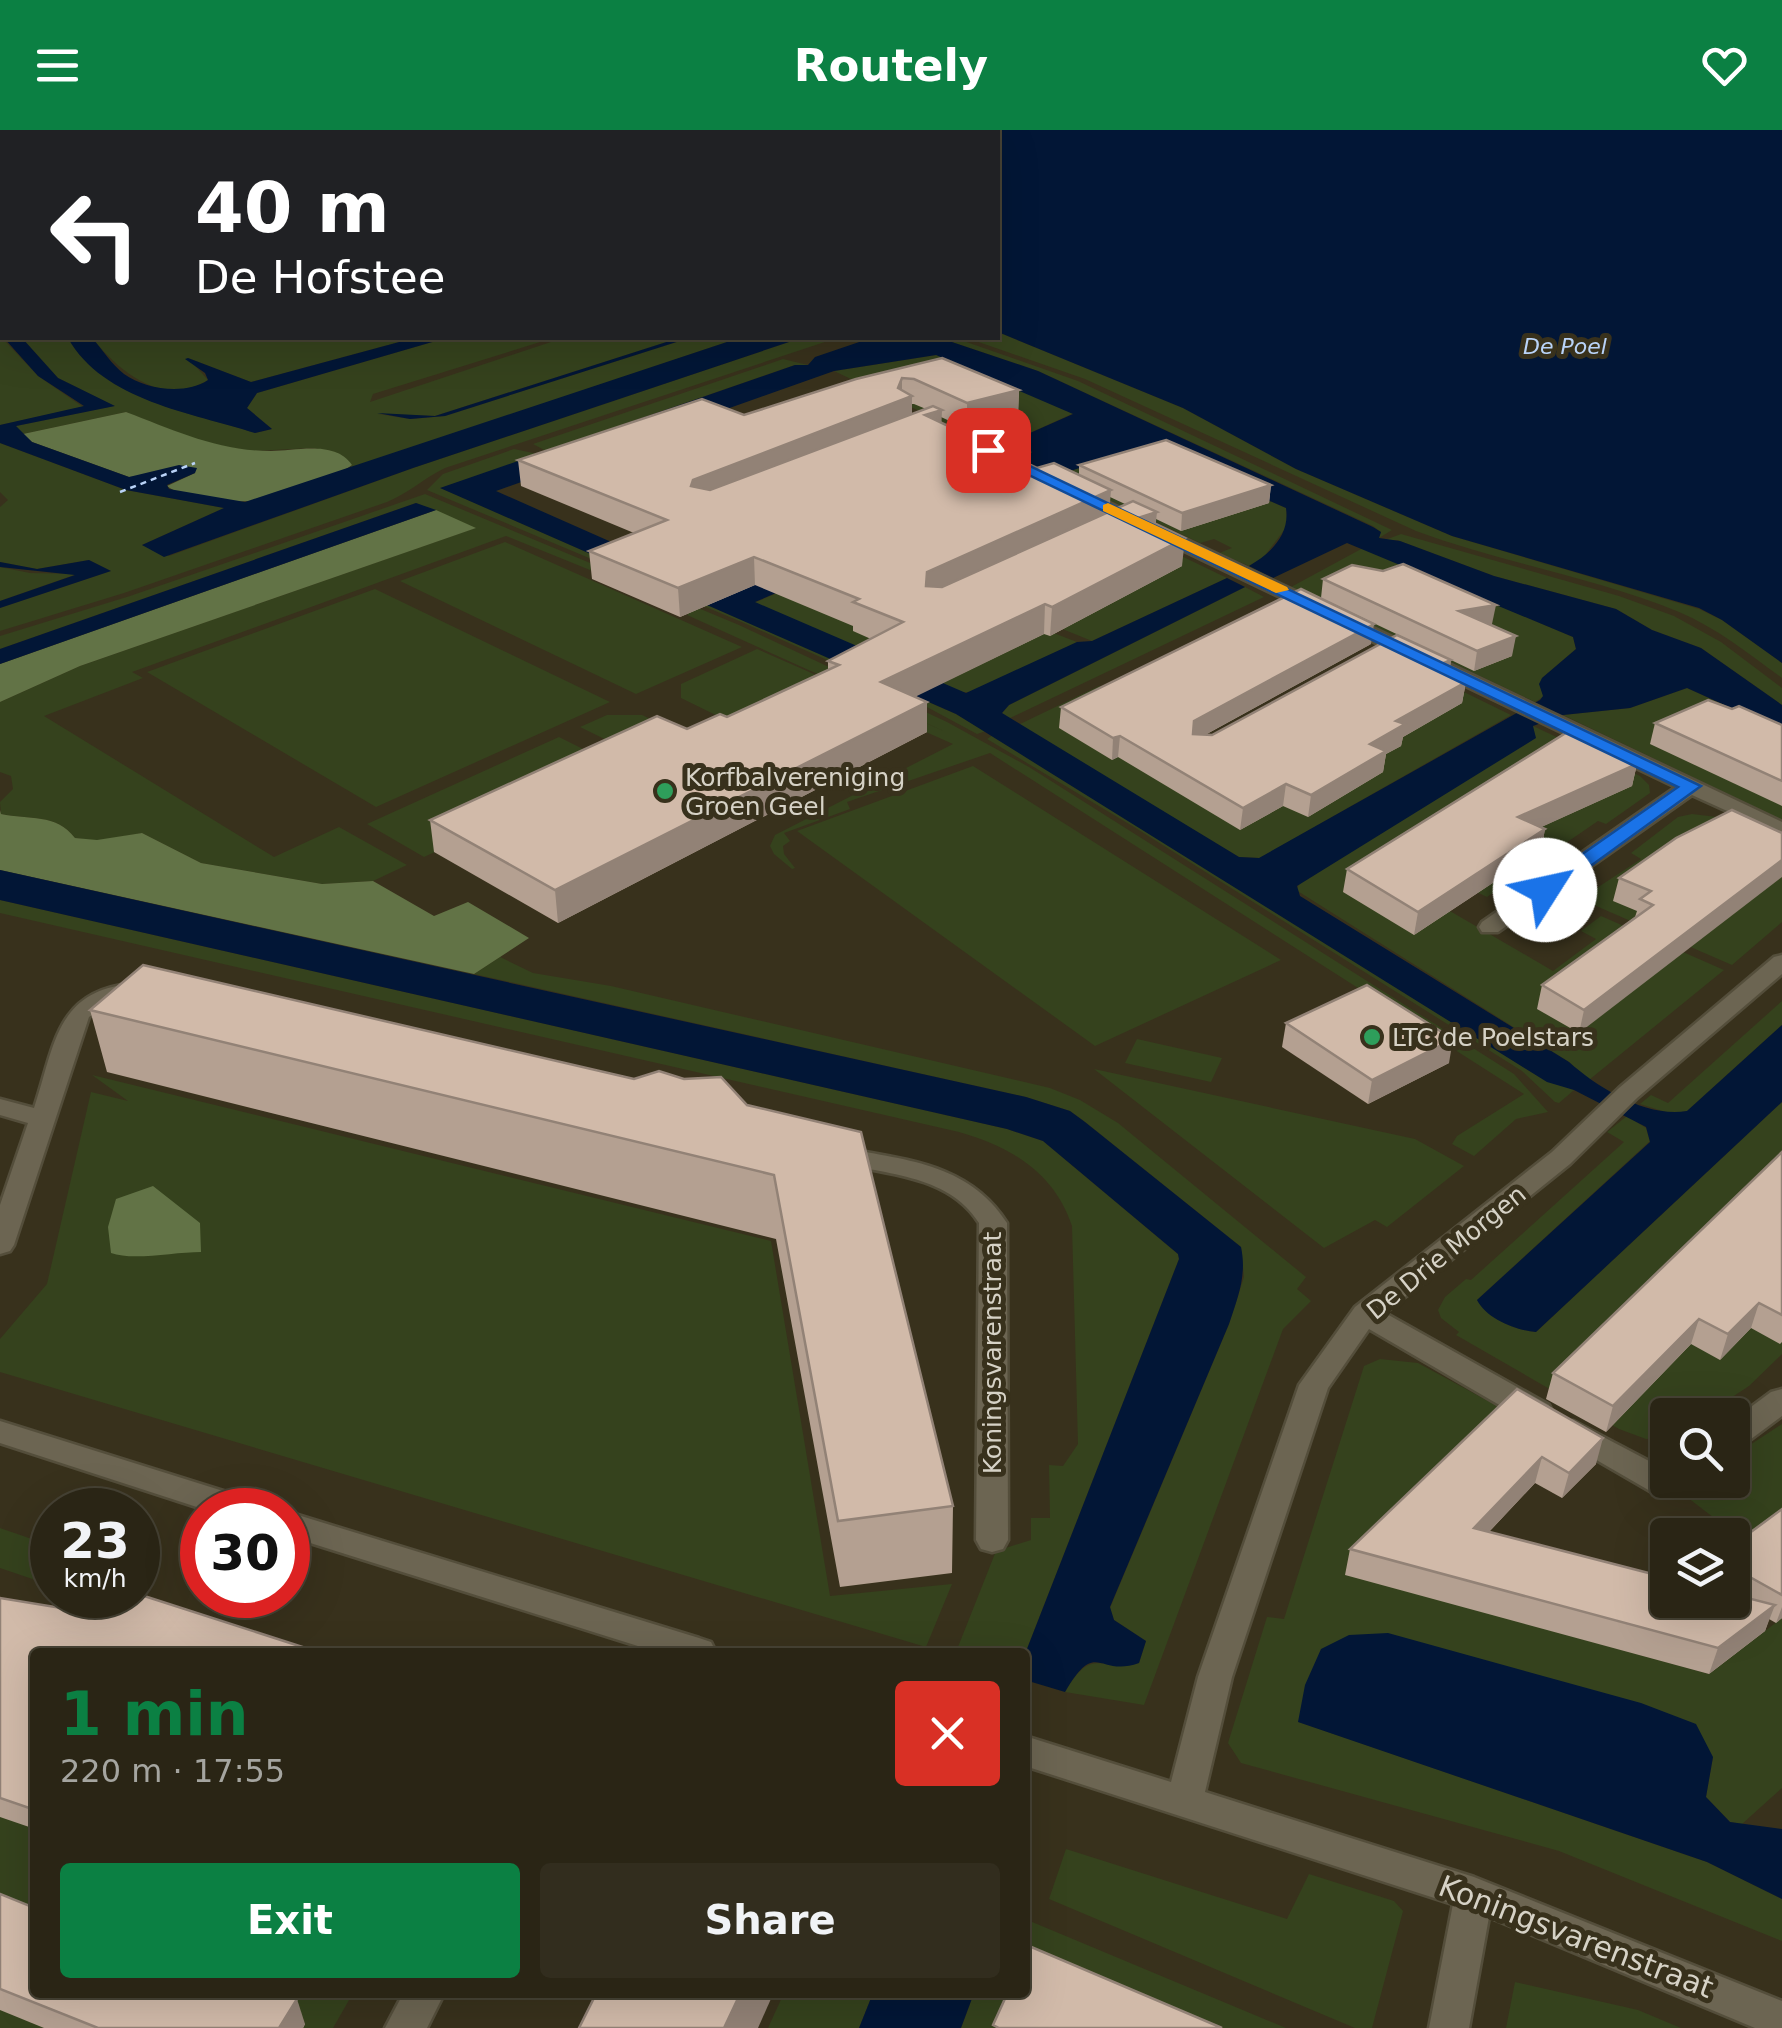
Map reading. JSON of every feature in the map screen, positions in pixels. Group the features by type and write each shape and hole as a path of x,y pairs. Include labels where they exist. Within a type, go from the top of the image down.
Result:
{"street":[{"path":"1068,489 1122,522 1384,648 1517,704 1782,830"},
{"path":"1490,928 1691,786"},
{"name":"De Drie Morgen","path":"1185,1800 1215,1676 1314,1385 1365,1314 1561,1158 1628,1093 1782,962"},
{"path":"0,1245 78,1014 90,1002 128,991 166,996"},
{"path":"0,1107 41,1118"},
{"name":"Koningsvarenstraat","path":"813,1147 954,1185 986,1207 994,1223 992,1540"},
{"path":"1365,1314 1650,1476"},
{"path":"1750,1424 1782,1400"},
{"path":"0,1432 180,1490"},
{"path":"310,1532 634,1644 666,1648"},
{"name":"Koningsvarenstraat","path":"1030,1753 1474,1894 1782,2020"},
{"path":"1449,2028 1474,1894"},
{"path":"405,2028 422,1998"}],"green space":[{"path":"1000,333 1183,408 1296,469 1452,536 1699,609 1722,620 1782,663 1782,678 1693,618 1614,589 1416,531 1085,379 973,340 1000,340"},
{"path":"0,340 4,340 38,376 83,407 0,425"},
{"path":"24,340 70,340 103,376 126,390 256,433 272,429 247,408 257,393 439,340 547,340 373,394 370,402 557,340 673,340 435,416 378,414 410,419 445,416 683,340 733,340 349,469 352,465 331,451 252,451 204,443 126,412 23,434 16,426 114,406 58,378"},
{"path":"94,340 407,340 251,382 188,358 208,380 174,390 143,382 115,363"},
{"path":"795,340 831,340 445,468 387,502 124,593 0,631 0,608 111,571 89,560 37,569 0,562 0,507 8,500 0,492 0,443 126,490 224,508 142,545 169,556 413,468"},
{"path":"946,340 961,340 1078,381 1392,530 1379,538 1381,532 1373,526 1038,371"},
{"path":"940,355 1074,413 1021,437 1033,452 1026,461 834,371"},
{"path":"783,359 808,365 795,365 551,449 550,453 533,444"},
{"path":"126,412 214,443 251,450 325,450 345,457 352,465 273,497 218,501 167,486 195,473 129,477 32,442 23,434"},
{"path":"514,449 543,455 441,488 956,714 986,731 977,734 899,692 744,623 427,490 443,474"},
{"path":"1118,455 1164,455 1286,508 1288,525 1263,558 1249,566 1219,553 1232,548 1214,539 1200,543 1056,475"},
{"path":"1022,487 989,608 1077,642 971,692 958,692 754,603"},
{"path":"425,494 739,625 947,722 1029,767 1514,1074 1548,1112 1516,1119 1474,1156 1452,1144 1457,1136 1524,1094 990,753 847,802 850,809 784,833 790,841 783,846 784,854 795,868 792,869 770,846 775,835 953,744 818,684 732,723 681,698 681,684 757,649 946,732 687,615 691,611 506,536 132,672 143,678 44,716 274,857 339,827 407,865 373,881 322,884 201,863 142,833 97,841 75,838 51,821 1,814 0,802 13,789 11,776 0,772 0,702 80,666 475,528 416,503 0,649 0,636 130,596"},
{"path":"436,510 476,528 80,666 0,702 0,664"},
{"path":"1401,534 1619,596 1674,616 1721,642 1782,688 1782,705 1701,648 1652,630 1616,609 1494,576 1397,540 1385,540"},
{"path":"1144,538 1227,578 1092,641 991,600"},
{"path":"505,542 742,647 636,694 400,581"},
{"path":"1363,548 1573,637 1576,649 1542,678 1543,697 1535,702 1291,587"},
{"path":"0,567 30,573 77,574 0,601"},
{"path":"1245,587 1264,597 1008,719 1002,713 1009,705"},
{"path":"375,589 610,702 376,807 147,672"},
{"path":"1423,672 1511,715 1260,858 1239,857 1018,725 1099,686 1169,716 1244,777"},
{"path":"1687,688 1782,731 1782,820 1563,715 1630,708"},
{"path":"607,715 642,715 684,735 639,756 580,727"},
{"path":"1533,726 1640,776 1649,785 1650,793 1606,824 1598,821 1487,897 1457,883 1431,900 1553,971 1596,939 1581,931 1601,916 1724,970 1589,1080 1569,1062 1296,890 1300,883"},
{"path":"993,735 1537,1075 1574,1090 1555,1102 1522,1071 987,739"},
{"path":"559,737 591,753 598,775 424,857 367,824"},
{"path":"973,766 1281,960 1095,1046 797,831"},
{"path":"0,810 1,814 51,821 75,838 97,840 142,833 201,863 322,884 373,881 434,916 468,902 529,938 474,974 0,870"},
{"path":"1678,817 1717,817 1782,847 1782,922 1732,965 1580,899 1641,859 1631,853"},
{"path":"0,900 1007,1129 1043,1141 1178,1254 1179,1259 1027,1648 958,1648 996,1551 1031,1540 1031,1518 1050,1518 1049,1465 1063,1466 1078,1444 1072,1226 1054,1191 1028,1164 996,1145 959,1132 0,913"},
{"path":"500,957 533,973 611,986 1050,1088 1080,1100 1118,1123 1306,1277 1297,1289 1311,1301 1283,1329 1144,1705 1065,1692 1089,1665 1139,1663 1146,1641 1114,1620 1110,1608 1229,1324 1244,1277 1241,1247 1070,1111 1026,1097 474,974"},
{"path":"1782,1001 1782,1025 1687,1111 1672,1114 1640,1104 1651,1095 1668,1103"},
{"path":"1137,1039 1222,1058 1211,1082 1125,1063"},
{"path":"1094,1069 1415,1139 1464,1166 1387,1227 1375,1220 1324,1248"},
{"path":"92,1075 771,1241 830,1596 952,1584 926,1647 0,1372 0,1339 47,1284 91,1092 128,1101"},
{"path":"1782,1102 1782,1354 1749,1386 1731,1398 1650,1398 1650,1439 1646,1439 1619,1429 1456,1335 1459,1332 1441,1318 1438,1310 1445,1297 1466,1279 1471,1280 1624,1142 1607,1132 1627,1116 1646,1128 1650,1141 1477,1300 1495,1318 1536,1332"},
{"path":"153,1186 200,1223 201,1252 142,1256 111,1253 108,1227 116,1199"},
{"path":"1380,1359 1418,1363 1512,1414 1346,1574 1709,1674 1782,1618 1782,1788 1742,1824 1730,1822 1706,1797 1713,1757 1299,1722 1707,1862 1782,1899 1782,1941 1559,1851 1241,1763 1228,1743 1267,1617 1284,1619 1364,1366"},
{"path":"1782,1424 1782,1570 1750,1545 1750,1518 1714,1518 1688,1498 1750,1498 1750,1445"},
{"path":"0,1528 30,1538 30,1578 0,1568"},
{"path":"0,1775 30,1786 30,1998 350,1998 333,2028 0,2028"},
{"path":"1066,1849 1287,1919 1309,1874 1394,1901 1403,1911 1372,2028 1355,2028 1049,1899"},
{"path":"1030,1921 1286,2028 961,2028 972,1998 1030,1998"},
{"path":"1515,1982 1638,2010 1681,2028 1506,2028"},
{"path":"782,1998 871,1998 859,2028 768,2028"}],"water":[{"name":"De Poel","path":"1000,130 1782,130 1782,663 1699,608 1452,536 1296,469 1183,408 1000,333"},
{"path":"6,340 24,340 58,378 115,406 16,426 32,442 129,477 179,465 197,468 195,473 167,485 169,489 245,502 733,340 795,340 413,468 164,557 142,545 224,508 126,490 0,443 0,425 84,406 38,376"},
{"path":"70,340 94,340 124,374 154,387 178,389 208,380 205,373 185,359 188,358 251,382 407,340 439,340 257,393 247,408 272,429 255,433 151,402 103,377"},
{"path":"683,340 445,416 410,419 377,413 435,416"},
{"path":"865,340 946,340 1038,371 1373,527 1381,532 1379,538 1400,541 1494,576 1616,609 1652,630 1701,648 1782,705 1782,731 1687,688 1630,708 1563,715 1533,726 1536,738 1297,886 1300,896 1569,1062 1594,1082 1624,1099 1656,1110 1687,1111 1782,1025 1782,1102 1536,1332 1502,1322 1487,1313 1477,1300 1650,1142 1646,1127 1574,1090 1547,1082 956,714 440,488 795,365 808,365 815,357","holes":["936,355 1073,414 1021,437 1022,446 1032,452 1008,472 695,579 496,491 834,371","1118,455 1164,455 1286,508 1282,535 1249,566 1273,578 1347,543 1573,637 1576,649 1542,678 1540,700 1259,858 1239,857 1002,713 1009,705 1245,587 1227,578 1092,641 1077,642 966,693 755,602 1023,487"]},
{"path":"416,503 436,510 0,664 0,649"},
{"path":"89,560 111,571 0,608 0,601 75,575 0,567 0,562 37,569"},
{"path":"0,870 1026,1097 1070,1111 1241,1247 1243,1257 1241,1286 1229,1324 1110,1607 1114,1620 1146,1641 1139,1663 1115,1666 1099,1662 1084,1666 1065,1692 1030,1682 1027,1648 1179,1259 1178,1254 1043,1141 1007,1129 0,900"},
{"path":"1388,1633 1641,1703 1696,1724 1713,1757 1706,1797 1730,1822 1782,1829 1782,1899 1707,1862 1298,1722 1305,1685 1321,1649 1349,1635"},
{"path":"871,1998 972,1998 961,2028 859,2028"}],"building":[{"path":"942,358 1019,390 967,403 914,379 902,378 898,388 912,396 693,480 691,486 710,490 933,406 942,410 925,415 1037,468 1054,463 1111,490 927,572 926,586 942,587 1133,501 1157,512 1141,517 1185,538 1052,607 1045,604 881,682 927,702 555,890 430,820 657,716 687,729 720,714 727,717 839,665 828,661 903,622 853,602 859,599 754,557 678,588 589,551 667,520 518,460 702,399 744,415 856,379"},
{"path":"1166,440 1271,485 1182,513 1079,465"},
{"path":"1403,564 1496,605 1459,611 1516,636 1477,651 1323,579 1352,565 1383,571"},
{"path":"1301,589 1374,624 1194,721 1193,734 1212,735 1397,635 1451,660 1434,667 1466,682 1396,721 1405,724 1370,744 1386,751 1311,795 1286,784 1243,808 1120,736 1113,738 1061,707"},
{"path":"1708,700 1732,709 1739,706 1782,725 1782,781 1655,723"},
{"path":"1569,731 1637,764 1518,817 1545,829 1418,912 1347,869"},
{"path":"1732,810 1782,833 1782,860 1584,1010 1542,985 1653,905 1640,899 1651,891 1619,878 1676,838"},
{"path":"143,965 634,1079 659,1071 684,1079 721,1077 747,1105 861,1132 953,1506 838,1521 774,1175 90,1010"},
{"path":"1367,985 1453,1039 1372,1080 1286,1023"},
{"path":"1782,1152 1782,1315 1759,1303 1728,1334 1699,1319 1613,1406 1553,1373"},
{"path":"1517,1389 1603,1438 1569,1473 1542,1457 1474,1528 1650,1573 1650,1618 1750,1618 1750,1599 1775,1605 1718,1648 1350,1549"},
{"path":"1782,1509 1782,1595 1750,1577 1750,1533"},
{"path":"0,1598 30,1603 30,1618 160,1618 160,1601 180,1608 180,1618 212,1618 306,1648 30,1648 30,1808 0,1798"},
{"path":"0,1894 30,1906 30,1998 297,1999 279,2028 98,2028 0,1989"},
{"path":"1030,1946 1222,2028 999,2028 993,2025 1005,1998 1030,1998"},
{"path":"594,1998 738,1998 724,2028 579,2028"}],"ferry route":[{"path":"120,492 195,463"}],"slow traffic":[{"path":"1108,508 1281,590"}],"place":[{"name":"Korfbalvereniging Groen Geel","path":"665,791"},
{"name":"LTC de Poelstars","path":"1372,1037"}],"route":[{"path":"988,450 1691,786 1545,890"}]}
